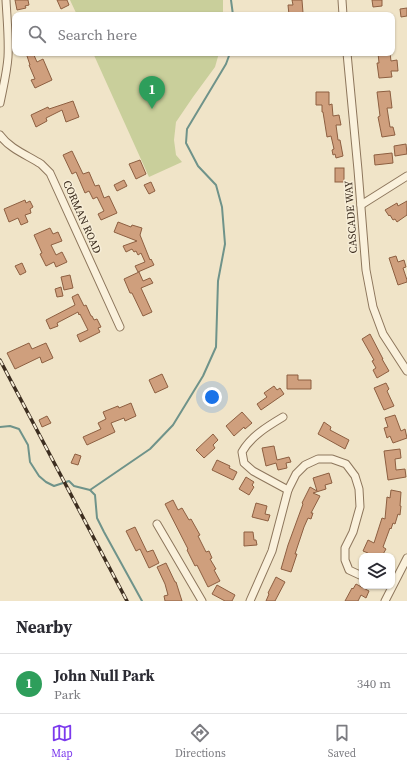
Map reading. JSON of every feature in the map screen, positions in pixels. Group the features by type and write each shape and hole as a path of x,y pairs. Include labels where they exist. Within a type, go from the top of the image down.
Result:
{"street":[{"path":"0,103 8,57 6,0"},
{"path":"342,0 343,12"},
{"name":"CASCADE WAY","path":"347,56 366,270 373,307 383,334 407,372"},
{"name":"CORMAN ROAD","path":"0,135 13,148 42,165 50,173 120,327"},
{"path":"361,205 407,176"},
{"path":"284,417 264,429 246,445 242,452 244,463 253,471 288,490"},
{"path":"250,601 272,551 288,490 296,474 305,465 318,459 332,458 346,464 355,476 359,489 360,507 353,532 345,548 345,560 349,570 359,575"},
{"path":"157,524 202,601"},
{"path":"395,579 407,558"},
{"path":"385,601 390,589"}],"green space":[{"path":"70,0 223,0 223,12 76,12"},
{"path":"94,56 218,56 215,67 176,122 174,140 176,155 182,162 149,177"}],"building":[{"path":"15,0 28,0 29,5 25,6 26,8 17,10"},
{"path":"57,0 67,0 69,5 61,9"},
{"path":"292,0 302,0 303,12 289,12 288,5 293,5"},
{"path":"372,0 382,0 382,6 373,7"},
{"path":"407,8 407,16 401,17 400,9"},
{"path":"27,56 34,56 37,62 43,59 52,80 35,88 31,80 35,79"},
{"path":"378,56 390,56 391,61 397,60 398,71 391,71 392,77 379,78 377,63 379,63"},
{"path":"390,91 392,108 387,108 390,127 393,127 395,135 382,137 378,117 380,116 377,92"},
{"path":"316,92 329,92 329,105 332,104 333,116 339,115 341,125 336,125 338,140 340,140 343,156 336,158 335,154 333,155 332,150 334,149 331,136 327,137 322,105 316,105"},
{"path":"73,101 79,117 66,122 62,110 46,118 47,121 36,127 31,115 48,107 49,109"},
{"path":"406,144 407,154 395,156 394,146"},
{"path":"72,151 83,174 89,172 95,186 99,185 104,198 109,196 117,213 101,220 98,214 104,211 97,197 93,199 89,191 85,193 76,172 72,174 63,155"},
{"path":"392,153 393,163 375,165 374,155"},
{"path":"140,160 146,174 136,179 129,164"},
{"path":"335,168 344,168 344,182 335,182"},
{"path":"124,180 127,186 117,191 114,185"},
{"path":"151,182 155,191 149,194 144,185"},
{"path":"25,200 26,203 30,201 33,207 30,209 31,213 25,215 28,222 21,225 18,218 9,222 4,209"},
{"path":"407,201 407,215 397,222 395,219 393,220 390,215 389,216 385,210 397,203 398,206"},
{"path":"118,222 131,227 132,225 142,228 140,235 150,260 151,259 154,265 138,272 135,266 145,262 141,253 138,255 136,251 134,252 132,249 126,252 123,246 137,241 114,232"},
{"path":"50,228 53,234 58,232 62,241 51,245 56,255 62,252 67,262 56,267 54,262 46,266 40,254 42,253 34,235"},
{"path":"396,256 398,262 404,260 406,267 403,268 407,280 407,282 398,285 389,258"},
{"path":"22,263 26,272 20,275 15,266"},
{"path":"139,272 143,281 150,278 153,283 141,288 152,312 143,316 124,279"},
{"path":"70,275 73,288 64,290 61,277"},
{"path":"61,287 63,296 57,297 55,289"},
{"path":"78,294 84,306 86,305 91,316 94,320 97,319 101,327 98,328 100,332 80,342 77,335 88,330 78,312 57,323 58,326 50,329 46,320 75,305 72,297"},
{"path":"370,334 389,371 377,378 373,370 376,368 372,361 374,360 362,339"},
{"path":"29,343 32,349 46,343 53,358 42,363 40,357 15,369 7,353"},
{"path":"162,374 168,387 155,393 149,380"},
{"path":"287,375 298,375 298,380 311,380 311,389 287,389"},
{"path":"386,383 389,389 387,391 394,406 384,410 374,388"},
{"path":"274,386 277,390 280,388 284,394 261,410 257,404 267,397 264,393"},
{"path":"131,403 136,416 125,421 124,418 111,423 115,432 87,445 83,437 101,429 98,423 106,419 103,412"},
{"path":"242,412 252,423 245,429 244,427 234,436 226,426"},
{"path":"395,415 401,431 405,429 407,438 393,443 390,436 387,438 384,428 388,427 385,418"},
{"path":"47,416 51,423 42,427 39,420"},
{"path":"324,422 331,427 330,430 349,440 345,449 318,434"},
{"path":"213,434 218,440 213,445 215,448 204,458 196,450"},
{"path":"274,446 277,460 289,457 291,462 286,463 287,468 278,470 276,463 266,466 262,448"},
{"path":"400,449 401,458 395,459 396,470 405,469 406,477 388,480 384,451"},
{"path":"75,454 81,456 78,465 71,463"},
{"path":"217,460 230,466 229,468 237,472 233,480 212,470"},
{"path":"329,473 332,483 325,485 326,489 313,493 320,496 311,513 313,513 311,519 308,518 304,527 291,572 281,569 303,504 302,503 310,487 317,491 313,478"},
{"path":"246,477 254,482 252,485 254,487 249,495 239,489"},
{"path":"391,490 401,492 400,515 398,514 395,524 393,523 391,529 390,528 383,547 386,549 384,553 368,553 363,551 368,540 374,543 382,518 385,519 387,497 390,498"},
{"path":"173,500 178,510 182,508 189,520 191,519 200,535 198,536 206,552 209,551 212,558 210,559 216,569 214,570 220,581 208,587 197,565 195,566 165,504"},
{"path":"256,503 267,506 265,514 270,515 268,521 252,517"},
{"path":"135,527 147,552 153,550 159,563 149,568 140,549 136,551 126,531"},
{"path":"244,532 253,532 254,540 256,540 257,545 244,546"},
{"path":"166,563 176,582 182,601 165,601 164,596 168,595 165,584 157,567"},
{"path":"276,577 285,582 275,601 266,601 269,594 268,593"},
{"path":"356,584 359,586 359,589 365,589 369,591 366,598 361,595 358,601 345,601 352,588 353,589"},
{"path":"217,585 235,595 232,601 225,601 212,594"}],"waterway":[{"path":"231,0 233,12"},
{"path":"90,490 150,449 173,425 203,376 216,347 218,281 225,244 222,207 216,185 198,166 186,143 187,129 226,64 229,56"},
{"path":"0,427 10,426 19,429 28,445 30,462 39,476 46,482 54,486 69,481 74,486 90,490 95,495 97,518 142,601"}],"railway":[{"path":"0,360 127,601"}],"place":[{"name":"John Null Park","path":"152,109"}]}
